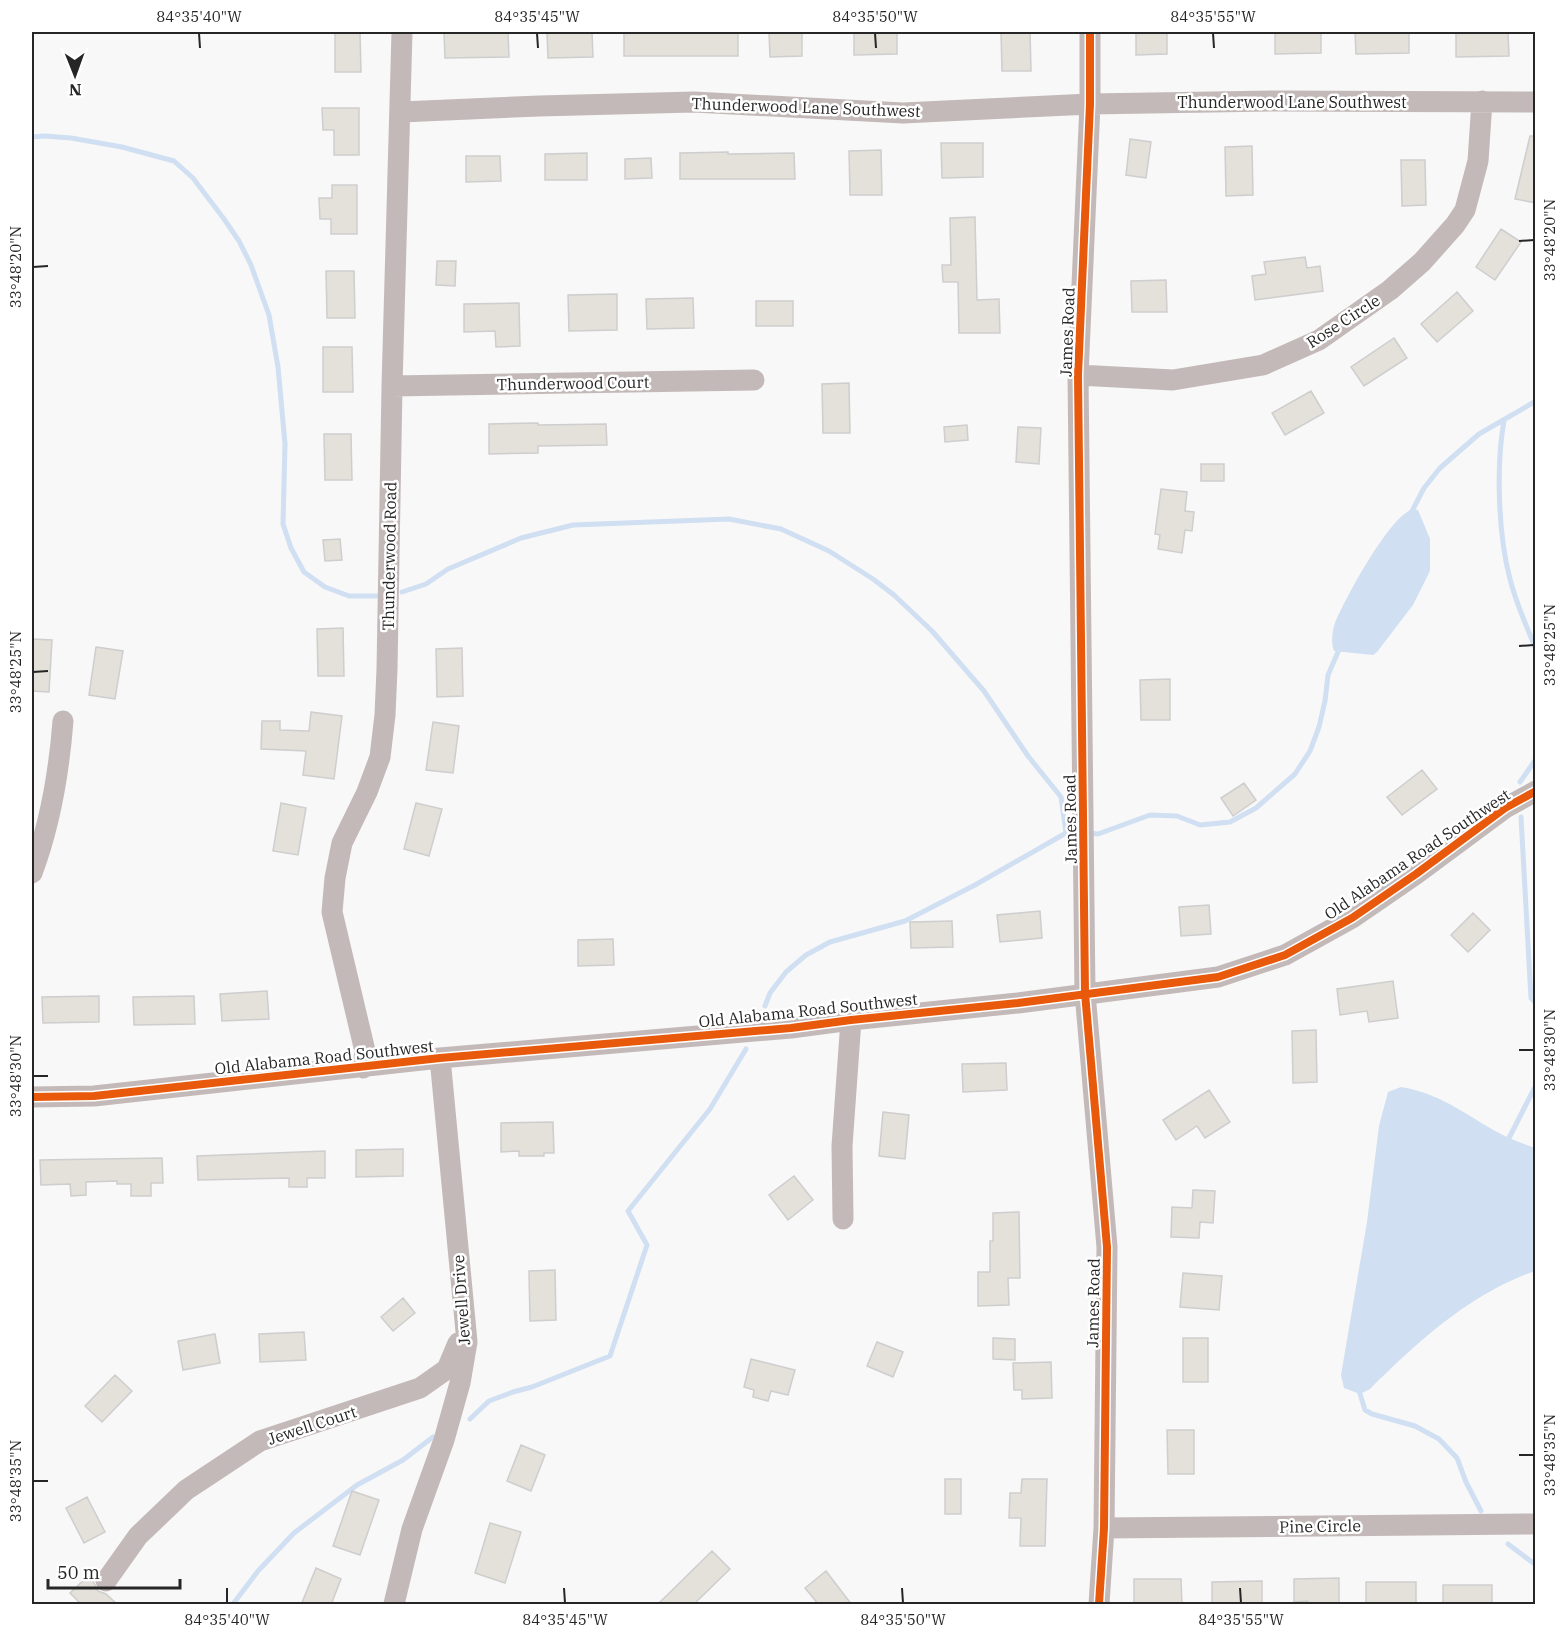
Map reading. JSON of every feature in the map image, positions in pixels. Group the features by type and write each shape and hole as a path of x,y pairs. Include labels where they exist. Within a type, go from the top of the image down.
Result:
{"street":[{"name":"Thunderwood Road","path":"363,1068 365,1051 332,912 335,878 342,843 367,792 380,758 385,715 402,32"},
{"name":"James Road","path":"1090,32 1090,104 1078,375 1085,993 1107,1247 1104,1528 1099,1605"},
{"name":"Thunderwood Lane Southwest","path":"401,112 539,105 694,102 903,113 1090,104 1272,101 1536,102"},
{"name":"Rose Circle","path":"1078,375 1173,380 1263,364 1329,334 1366,308 1422,262 1455,225 1465,210 1478,161 1482,101"},
{"name":"Thunderwood Court","path":"392,386 754,380"},
{"path":"32,873 51,806 63,721"},
{"name":"Old Alabama Road Southwest","path":"32,1097 94,1096 440,1058 791,1028 1018,1003 1218,977 1285,955 1352,918 1505,808 1536,790"},
{"path":"843,1219 842,1146 851,1020"},
{"name":"Jewell Drive","path":"394,1605 412,1528 444,1440 460,1383 467,1342 440,1058"},
{"name":"Jewell Court","path":"106,1581 138,1536 186,1490 260,1441 420,1388 447,1369 465,1327"},
{"name":"Pine Circle","path":"1104,1528 1536,1524"}],"water":[{"path":"1413,509 1418,510 1430,539 1430,571 1413,605 1373,655 1334,651 1332,637 1335,623 1358,578 1381,541 1403,515"},
{"path":"1401,1087 1431,1095 1495,1131 1535,1148 1535,1271 1511,1280 1467,1306 1426,1337 1370,1389 1360,1394 1344,1388 1341,1375 1367,1222 1379,1126 1388,1092"}],"building":[{"path":"335,32 360,32 361,72 335,72"},
{"path":"508,32 509,57 445,58 444,33"},
{"path":"547,32 592,32 593,57 548,58"},
{"path":"624,32 738,32 738,56 624,56"},
{"path":"769,32 802,32 802,56 770,57"},
{"path":"854,32 897,32 897,54 854,55"},
{"path":"1001,32 1030,32 1031,71 1002,71"},
{"path":"1136,32 1167,32 1167,54 1136,55"},
{"path":"1275,32 1321,32 1321,53 1275,54"},
{"path":"1355,32 1409,32 1409,53 1356,54"},
{"path":"1456,32 1508,32 1509,56 1456,57"},
{"path":"322,108 359,108 359,155 334,155 334,130 323,130"},
{"path":"1530,136 1536,136 1536,203 1515,199"},
{"path":"1130,139 1151,142 1146,178 1126,175"},
{"path":"941,143 983,143 983,177 942,178"},
{"path":"1252,146 1253,195 1226,196 1225,147"},
{"path":"881,150 882,195 850,195 849,151"},
{"path":"728,152 728,154 794,153 795,179 680,179 680,153"},
{"path":"587,153 587,180 545,180 545,154"},
{"path":"466,156 500,156 501,181 466,182"},
{"path":"651,158 652,178 625,179 625,159"},
{"path":"1401,160 1425,160 1426,205 1402,206"},
{"path":"332,185 357,185 357,234 331,234 331,219 320,219 319,198 332,198"},
{"path":"975,217 977,300 999,299 1000,333 959,333 958,282 943,282 942,265 951,265 950,218"},
{"path":"1501,229 1521,242 1495,280 1476,267"},
{"path":"1305,257 1307,268 1320,266 1323,291 1255,300 1252,276 1266,274 1264,262"},
{"path":"437,261 456,261 455,286 436,285"},
{"path":"326,271 354,271 355,318 327,318"},
{"path":"1166,280 1167,312 1132,312 1131,281"},
{"path":"1457,292 1473,311 1437,342 1421,324"},
{"path":"617,294 617,330 569,331 568,295"},
{"path":"693,298 694,328 647,329 646,299"},
{"path":"756,301 793,301 793,326 756,326"},
{"path":"519,303 520,346 496,347 495,331 464,332 464,304"},
{"path":"1394,338 1407,358 1364,386 1351,367"},
{"path":"323,347 352,347 353,392 323,392"},
{"path":"849,383 850,433 823,433 822,384"},
{"path":"1311,391 1324,413 1285,435 1272,413"},
{"path":"538,423 538,425 606,424 607,445 538,446 538,453 489,454 489,424"},
{"path":"967,425 968,440 945,442 944,427"},
{"path":"1018,427 1041,428 1039,464 1016,462"},
{"path":"324,434 351,434 352,480 325,480"},
{"path":"1201,464 1224,464 1224,481 1201,481"},
{"path":"1161,489 1187,492 1185,511 1194,512 1192,531 1185,530 1182,553 1158,549 1160,535 1155,534"},
{"path":"340,539 342,560 325,561 323,540"},
{"path":"343,628 344,676 318,676 317,629"},
{"path":"32,639 52,640 49,692 32,691"},
{"path":"96,647 123,651 115,699 89,695"},
{"path":"462,648 463,696 437,697 436,649"},
{"path":"1170,679 1170,720 1141,720 1140,680"},
{"path":"311,712 342,716 334,779 303,775 306,751 261,749 262,721 280,721 280,730 309,731"},
{"path":"433,722 459,726 453,773 426,770"},
{"path":"1422,770 1437,789 1402,815 1387,797"},
{"path":"1244,783 1256,800 1233,816 1221,798"},
{"path":"281,803 306,808 298,855 273,851"},
{"path":"416,803 442,809 429,856 404,849"},
{"path":"1209,905 1211,934 1181,936 1179,907"},
{"path":"1040,911 1042,938 1000,942 997,915"},
{"path":"1473,913 1490,930 1468,952 1451,935"},
{"path":"952,921 953,947 911,948 910,922"},
{"path":"613,939 614,965 578,966 578,940"},
{"path":"1393,981 1398,1018 1369,1022 1367,1011 1340,1015 1337,989"},
{"path":"267,991 269,1019 222,1021 220,994"},
{"path":"99,996 99,1022 43,1023 42,997"},
{"path":"194,996 195,1024 134,1025 133,997"},
{"path":"1316,1030 1317,1082 1293,1083 1292,1031"},
{"path":"1006,1063 1007,1090 963,1092 962,1064"},
{"path":"1209,1090 1230,1122 1205,1138 1197,1126 1176,1140 1163,1120"},
{"path":"883,1112 909,1115 905,1159 879,1156"},
{"path":"553,1122 554,1153 544,1153 544,1156 519,1156 519,1151 501,1152 501,1123"},
{"path":"403,1149 403,1176 356,1177 356,1150"},
{"path":"325,1151 325,1178 307,1178 307,1187 289,1187 289,1178 198,1180 197,1156"},
{"path":"162,1158 163,1183 151,1183 151,1196 131,1196 131,1184 117,1184 117,1181 86,1182 86,1195 71,1196 70,1184 41,1185 40,1160"},
{"path":"794,1176 813,1200 788,1220 769,1195"},
{"path":"1193,1190 1215,1191 1213,1223 1200,1222 1199,1238 1171,1237 1172,1207 1192,1208"},
{"path":"1019,1212 1020,1278 1008,1278 1009,1305 978,1306 978,1272 990,1272 993,1213"},
{"path":"555,1270 556,1320 530,1321 529,1271"},
{"path":"1183,1273 1222,1276 1219,1310 1180,1307"},
{"path":"403,1298 415,1313 393,1331 381,1317"},
{"path":"304,1332 306,1360 260,1362 259,1334"},
{"path":"215,1334 220,1363 183,1370 178,1341"},
{"path":"993,1338 1015,1339 1015,1360 993,1359"},
{"path":"1183,1338 1208,1338 1208,1382 1183,1382"},
{"path":"877,1342 903,1352 893,1377 867,1366"},
{"path":"751,1359 795,1370 788,1395 771,1391 768,1401 753,1397 754,1390 744,1387"},
{"path":"1051,1362 1052,1398 1022,1399 1022,1390 1014,1390 1013,1363"},
{"path":"115,1375 132,1391 102,1422 85,1406"},
{"path":"1167,1430 1194,1430 1194,1474 1168,1474"},
{"path":"521,1445 545,1455 531,1491 507,1481"},
{"path":"945,1479 961,1479 961,1514 945,1514"},
{"path":"1022,1479 1047,1479 1045,1546 1020,1546 1021,1518 1009,1518 1010,1493 1021,1493"},
{"path":"352,1491 379,1500 360,1555 333,1546"},
{"path":"87,1497 105,1532 84,1543 66,1508"},
{"path":"490,1523 521,1532 505,1583 475,1573"},
{"path":"712,1551 730,1569 693,1605 657,1605"},
{"path":"316,1568 341,1579 331,1605 301,1605"},
{"path":"826,1571 852,1605 819,1605 805,1588"},
{"path":"88,1576 98,1591 106,1594 118,1605 82,1605 70,1593"},
{"path":"1339,1578 1339,1605 1308,1605 1308,1601 1294,1602 1294,1579"},
{"path":"1134,1579 1181,1579 1182,1605 1134,1605"},
{"path":"1262,1581 1262,1605 1212,1605 1212,1582"},
{"path":"1366,1582 1416,1582 1416,1605 1366,1605"},
{"path":"1443,1585 1492,1585 1492,1605 1443,1605"}],"waterway":[{"path":"32,137 71,138 122,147 174,161 193,178 224,219 251,265 269,315 278,367 285,444 283,524 291,548 304,572 325,587 349,596 377,596"},
{"path":"1410,515 1424,488 1440,468 1479,434 1536,401"},
{"path":"1504,421 1499,478 1503,542 1512,588 1536,649"},
{"path":"402,592 426,584 448,569 521,538 573,525 729,519 781,529 829,551 873,579 894,595 932,631 984,691 1028,756 1061,797 1066,833"},
{"path":"1087,833 1098,834 1150,815 1177,816 1200,825 1230,822 1256,808 1295,774 1310,751 1319,727 1328,675 1341,645"},
{"path":"1520,782 1536,759"},
{"path":"1521,817 1531,998 1536,1003"},
{"path":"765,1006 770,993 786,972 806,955 830,942 905,921 975,885 1066,833 1078,833"},
{"path":"470,1419 489,1401 532,1387 610,1356 647,1245 628,1211 710,1109 746,1049"},
{"path":"1509,1138 1536,1085"},
{"path":"1360,1394 1365,1410 1372,1414 1415,1426 1439,1439 1457,1458 1481,1511"},
{"path":"233,1604 258,1571 294,1533 357,1485 403,1460 433,1437"},
{"path":"1508,1544 1536,1565"}],"cycle path":[{"path":"1090,32 1090,104 1078,375 1085,993 1107,1247 1104,1528 1099,1604"},
{"path":"32,1097 94,1096 440,1058 791,1028 1018,1003 1218,977 1285,955 1352,918 1505,808 1536,791"}]}
